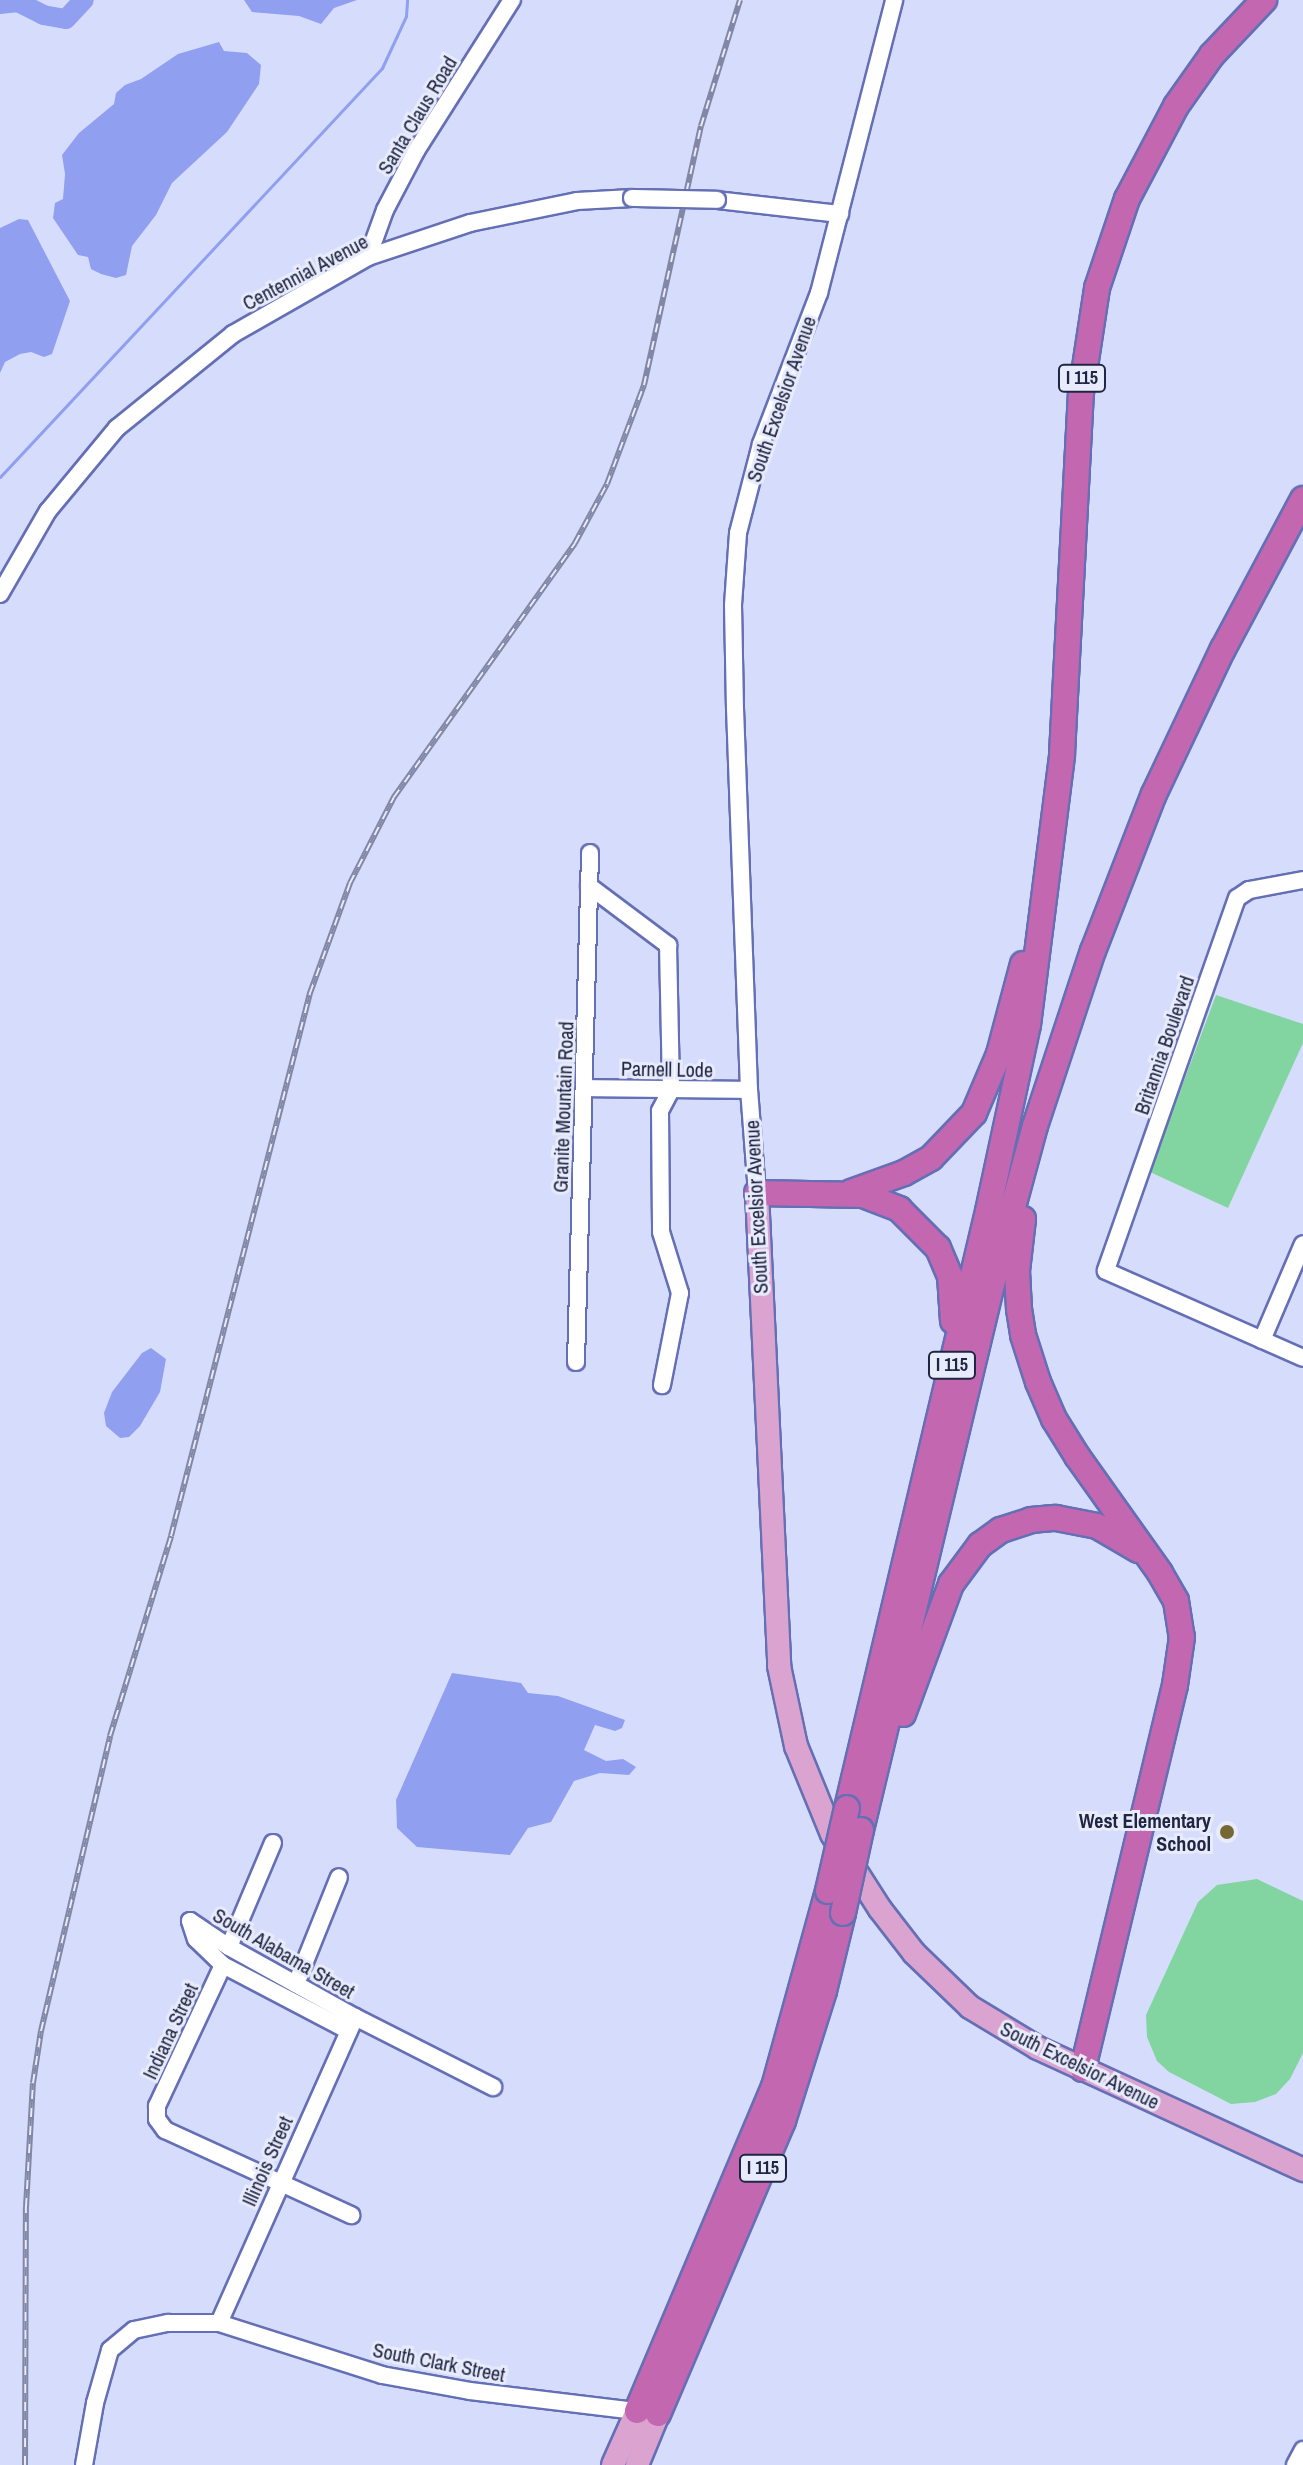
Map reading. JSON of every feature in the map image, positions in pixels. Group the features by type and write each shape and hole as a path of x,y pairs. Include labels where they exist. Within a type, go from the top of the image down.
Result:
{"highway":[{"name":"I 115","path":"647,2412 783,2121 815,2020 843,1913 857,1821 920,1505 1028,1025 1052,857 1062,754 1081,393 1097,288 1127,199 1168,120 1212,55 1264,0"},
{"name":"I 115","path":"647,2412 774,2087 828,1891 857,1821 1009,1218 1035,1126 1093,951 1154,794 1223,649 1303,499"},
{"path":"841,1194 882,1182 931,1158 974,1113 999,1054 1052,857"},
{"path":"1062,1051 1020,1238 1017,1271 1023,1335 1054,1419 1176,1601 1180,1649 1175,1685 1083,2069"},
{"path":"757,1193 863,1195 899,1209 938,1248 950,1276 954,1307 920,1505"},
{"path":"857,1821 951,1584 980,1545 1001,1530 1031,1520 1056,1518 1097,1526 1150,1559"}],"main road":[{"name":"South Excelsior Avenue","path":"757,1193 779,1666 788,1716 805,1774 847,1859 914,1953 970,2007 1038,2048 1303,2170"},
{"path":"613,2465 647,2412"},
{"path":"637,2465 647,2412"}],"street":[{"name":"Santa Claus Road","path":"368,257 385,210 416,151 512,0"},
{"name":"South Excelsior Avenue","path":"757,1193 749,1090 733,605 738,533 761,444 819,293 894,0"},
{"name":"Centennial Avenue","path":"0,594 48,511 117,428 233,334 368,257 470,223 577,201 632,198 717,200 840,214"},
{"name":"Granite Mountain Road","path":"576,1362 590,853"},
{"name":"Britannia Boulevard","path":"1262,1340 1106,1271 1237,898 1249,890 1303,880"},
{"path":"589,886 668,945 671,1090 660,1111 661,1232 680,1293 662,1385"},
{"name":"Parnell Lode","path":"584,1088 749,1090"},
{"path":"1303,1244 1262,1340 1303,1358"},
{"path":"229,1947 273,1843"},
{"path":"296,1984 339,1877"},
{"name":"South Alabama Street","path":"352,2024 296,1984 229,1947 190,1921 196,1939 223,1965 352,2024 493,2087"},
{"name":"Indiana Street","path":"223,1965 157,2106 157,2119 165,2130 279,2183"},
{"name":"Illinois Street","path":"219,2323 352,2024"},
{"path":"279,2183 351,2215"},
{"name":"South Clark Street","path":"84,2465 95,2403 110,2350 134,2330 168,2323 219,2323 382,2375 470,2391 647,2412"},
{"path":"1295,2465 1303,2450"}],"green space":[{"path":"1216,995 1303,1024 1303,1043 1228,1208 1150,1172"},
{"path":"1257,1879 1303,1901 1303,2053 1290,2079 1276,2094 1255,2102 1231,2104 1169,2072 1157,2061 1147,2037 1146,2015 1198,1902 1217,1885"}],"water":[{"path":"244,0 357,0 334,8 321,24 299,16 252,12"},
{"path":"219,42 224,51 247,53 261,65 259,84 227,132 172,183 156,215 132,246 126,275 116,278 91,269 88,257 78,255 53,218 55,203 63,199 65,174 62,155 79,133 114,104 116,93 125,85 141,79 178,54"},
{"path":"19,219 28,220 70,301 52,354 44,357 31,352 20,354 5,362 0,373 0,228"},
{"path":"151,1348 166,1359 160,1392 140,1426 129,1437 120,1438 106,1426 104,1413 112,1392 142,1353"},
{"path":"452,1673 521,1683 528,1693 558,1696 625,1720 622,1728 615,1731 595,1725 584,1750 606,1761 623,1759 636,1767 629,1775 600,1773 574,1781 551,1822 528,1828 510,1855 417,1847 397,1828 396,1800"}],"waterway":[{"path":"0,4 18,2 43,15 66,19 84,0"},
{"path":"0,477 382,68 406,16 407,0"}],"railway":[{"path":"25,2465 26,2207 33,2083 41,2031 110,1736 171,1536 310,993 350,883 394,797 575,543 607,484 644,385 701,126 740,0"}],"place":[{"name":"West Elementary School","path":"1227,1832"}]}
